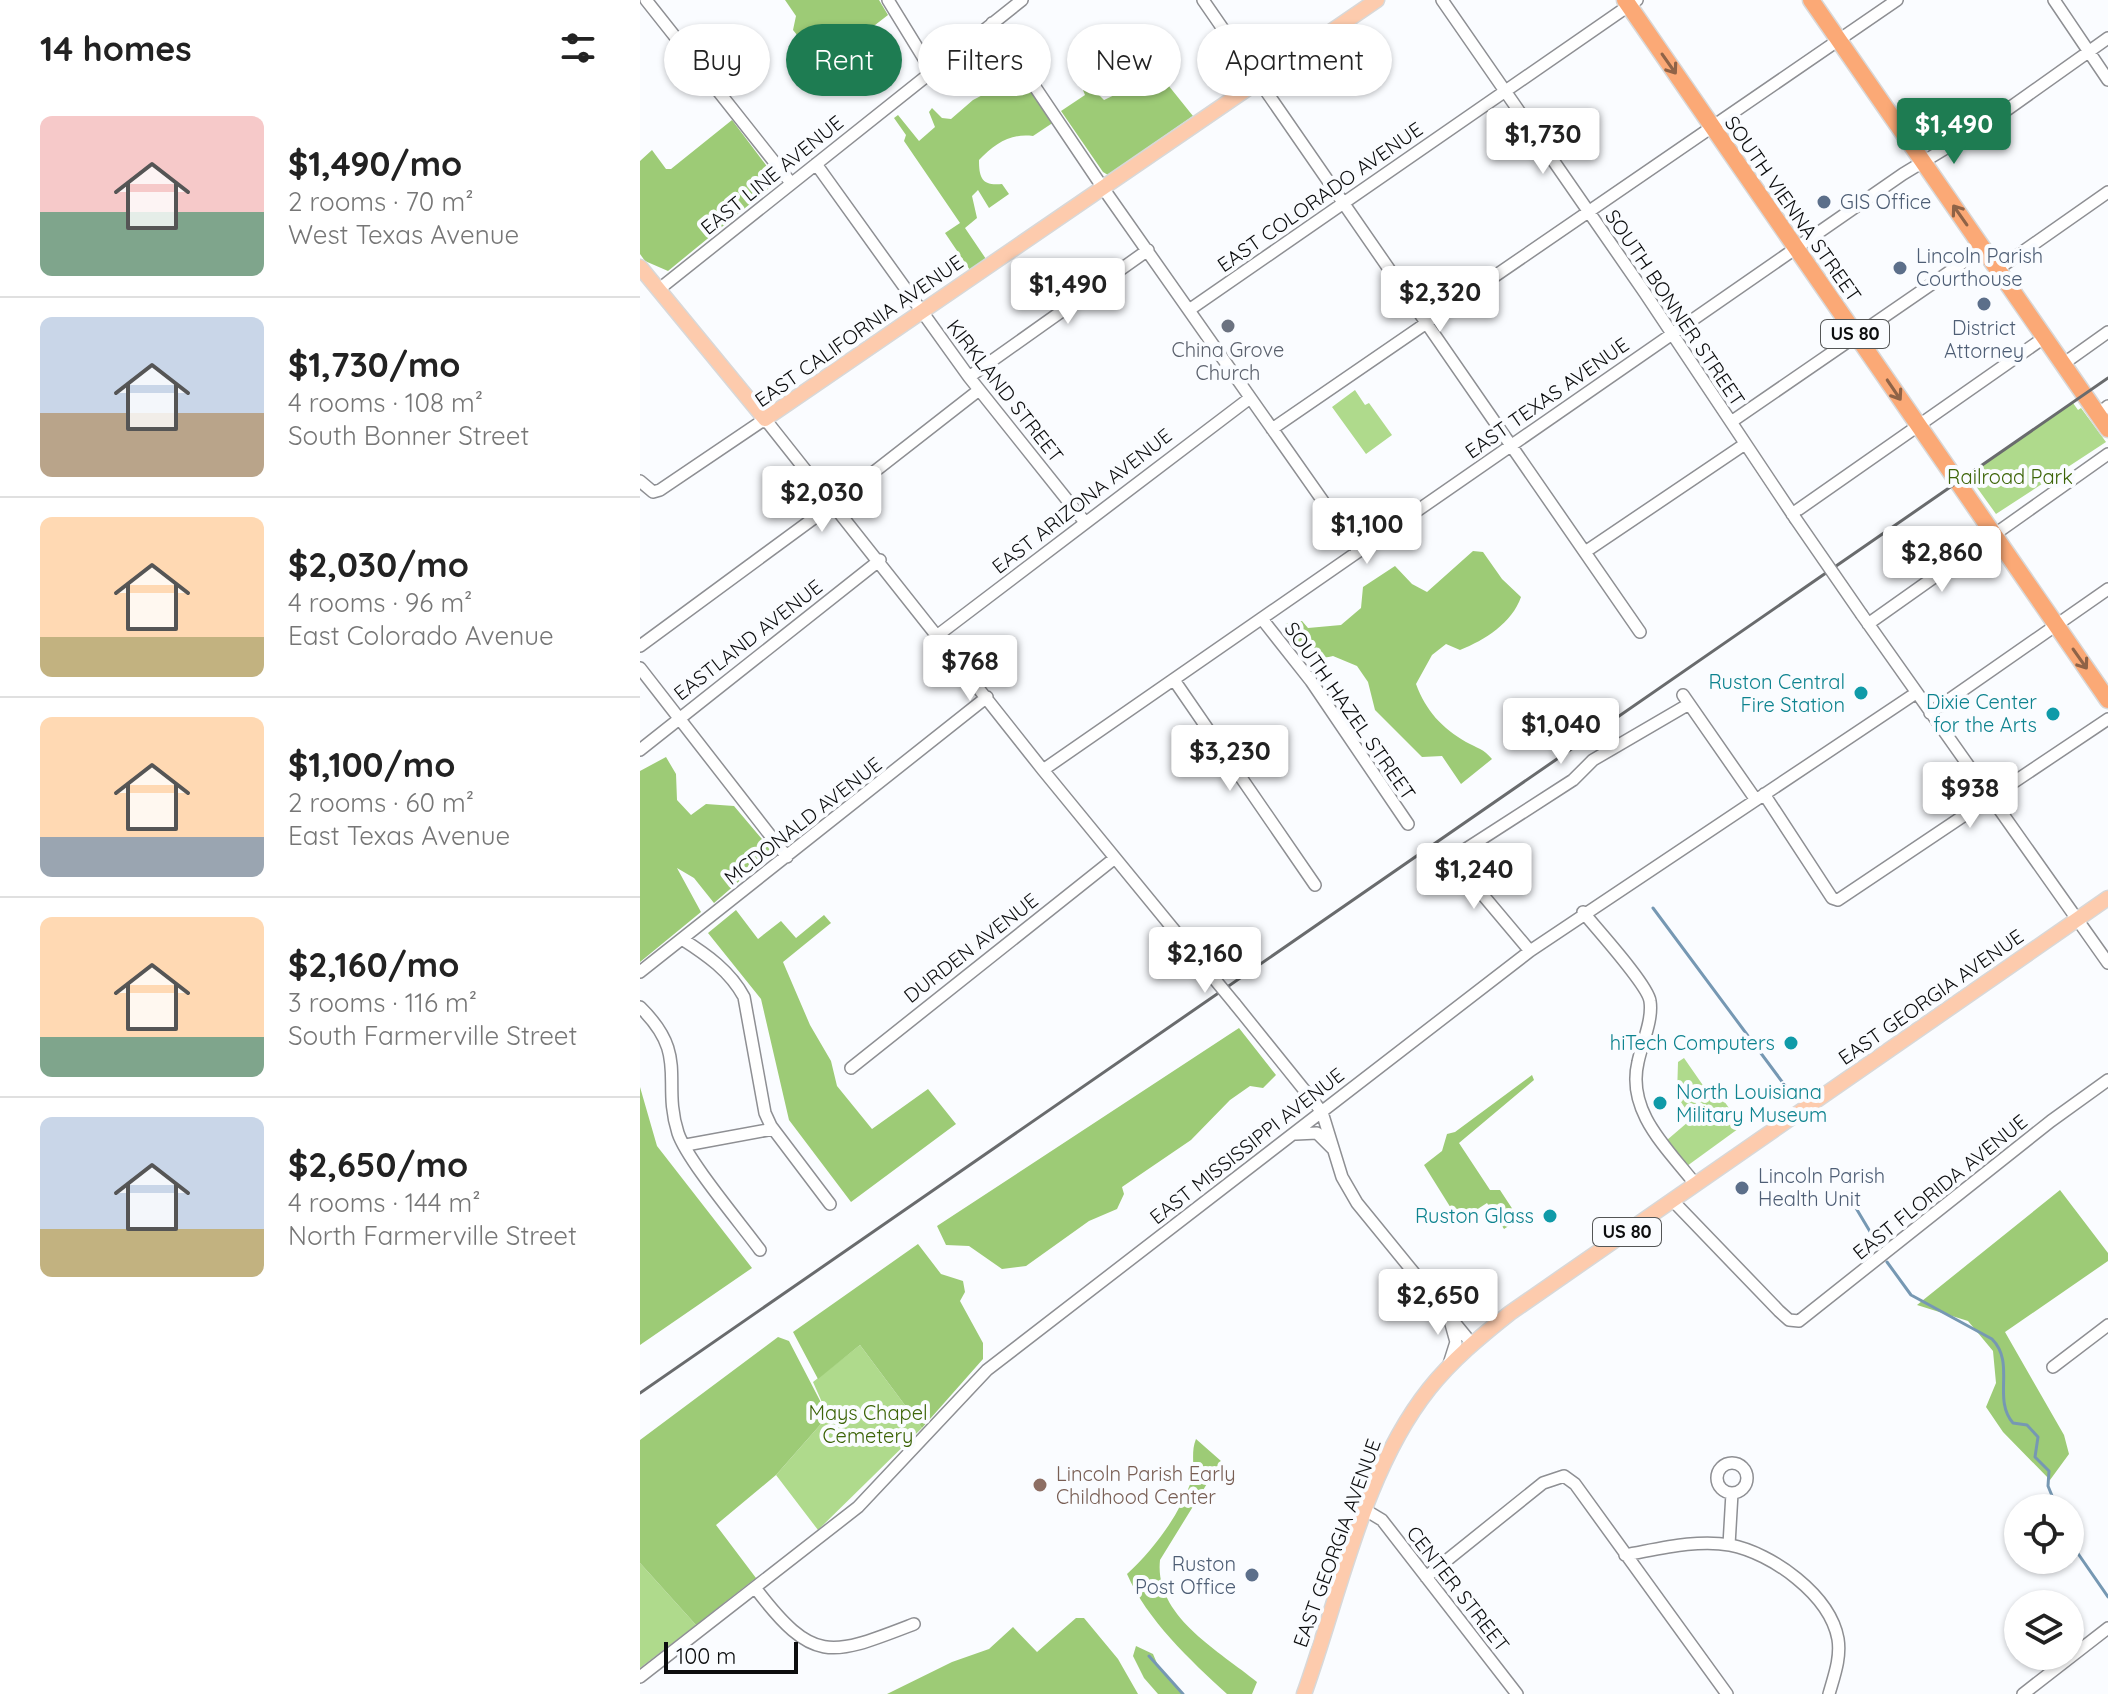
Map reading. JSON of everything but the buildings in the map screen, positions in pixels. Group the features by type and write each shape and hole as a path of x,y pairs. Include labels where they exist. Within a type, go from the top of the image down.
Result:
{"highway":[{"path":"1811,0 2084,394 2103,410 2108,429"},
{"name":"SOUTH VIENNA STREET","path":"1630,2 1712,127 1993,535"},
{"name":"US 80","path":"1993,535 2108,700"}],"main road":[{"name":"EAST CALIFORNIA AVENUE","path":"1342,24 1377,0"},
{"name":"EAST CALIFORNIA AVENUE","path":"765,419 1237,96"},
{"path":"640,267 765,419"},
{"name":"EAST GEORGIA AVENUE","path":"1304,1694 1386,1460 1405,1424 1443,1373 1472,1344 1510,1313 2108,898"}],"street":[{"path":"646,0 791,183"},
{"path":"888,0 918,49"},
{"name":"EAST LINE AVENUE","path":"992,23 1022,0"},
{"path":"1203,0 1220,24"},
{"name":"SOUTH BONNER STREET","path":"1442,0 1672,333 1793,516 2108,963"},
{"path":"1272,429 1897,0"},
{"path":"2054,0 2108,80"},
{"name":"EAST COLORADO AVENUE","path":"1189,310 1630,2"},
{"path":"992,23 1103,188 1358,551"},
{"name":"EAST TEXAS AVENUE","path":"1043,770 1796,247 1994,119 2108,38"},
{"name":"EAST LINE AVENUE","path":"658,290 918,81"},
{"path":"1271,96 1640,632"},
{"name":"KIRKLAND STREET","path":"816,164 969,377 1084,521"},
{"path":"1998,269 2108,192"},
{"path":"1731,422 1984,248"},
{"path":"969,377 1148,250"},
{"path":"2063,364 2108,332"},
{"path":"1793,516 2045,337"},
{"path":"640,646 834,503 979,390"},
{"name":"EAST ARIZONA AVENUE","path":"938,635 1084,521 1250,398"},
{"path":"765,419 880,560 1043,770 1322,1112 1342,1177 1357,1203 1472,1344"},
{"name":"EAST CALIFORNIA AVENUE","path":"640,481 653,492 660,490 765,419"},
{"path":"1585,552 1745,444"},
{"path":"1865,620 2108,454"},
{"name":"EASTLAND AVENUE","path":"640,750 880,560"},
{"path":"1930,713 2108,589"},
{"name":"SOUTH HAZEL STREET","path":"1262,619 1311,681 1408,824"},
{"path":"640,668 787,857"},
{"path":"1174,680 1315,885"},
{"name":"EAST MISSISSIPPI AVENUE","path":"640,1677 858,1507 987,1370 1530,951 1583,912 1916,693"},
{"name":"MCDONALD AVENUE","path":"640,972 987,697"},
{"path":"1530,951 1448,854 1573,780 1593,760 1686,700 1832,898 1841,899 2108,719"},
{"name":"DURDEN AVENUE","path":"851,1068 1115,858"},
{"path":"1583,912 1649,996 1649,1014 1636,1066 1636,1096 1646,1119 1696,1185"},
{"path":"682,939 722,968 744,997 765,1113 773,1129 830,1204"},
{"path":"640,1007 664,1033 670,1054 678,1134 760,1250"},
{"name":"EAST FLORIDA AVENUE","path":"1673,1201 1779,1311 1795,1322 1811,1315 2051,1121 2108,1080"},
{"path":"686,1145 773,1129"},
{"path":"1288,1138 1302,1131 1312,1132 1320,1135 1334,1151"},
{"path":"1438,1303 1456,1337 1453,1356 1443,1373"},
{"path":"2053,1367 2108,1325"},
{"path":"1426,1577 1543,1483 1561,1476 1575,1484 1727,1694"},
{"path":"1729,1545 1732,1493"},
{"name":"CENTER STREET","path":"1367,1511 1382,1520 1517,1694"},
{"path":"1625,1555 1700,1543 1729,1545 1761,1555 1789,1572 1828,1616 1837,1636 1839,1653 1829,1694"},
{"path":"756,1589 787,1628 805,1641 824,1648 851,1648 914,1624"},
{"path":"2023,1694 2108,1628"}],"green space":[{"path":"785,0 879,0 888,15 876,24 794,24 796,16"},
{"path":"981,96 1036,96 1054,122 1033,136 1017,136 1003,141 979,160 983,180 990,184 1002,184 1009,194 989,208 978,190 972,196 977,218 965,228 986,259 970,270 945,233 960,223 904,141 906,135 894,118 898,115 919,141 935,127 929,112 932,108 942,118 951,119"},
{"path":"1084,96 1100,96 1104,100 1112,96 1177,96 1193,116 1108,175 1061,111"},
{"path":"732,120 778,181 668,271 645,261 640,254 640,161 652,150 666,169 671,169"},
{"path":"1355,390 1365,405 1369,403 1392,435 1366,454 1332,407"},
{"name":"Railroad Park","path":"2073,403 2078,410 2081,408 2106,442 1996,514 1968,475"},
{"path":"1473,551 1483,552 1502,579 1521,597 1511,615 1488,636 1460,650 1446,644 1432,655 1416,684 1430,711 1442,725 1492,759 1461,784 1442,756 1422,757 1375,710 1368,682 1357,666 1333,656 1308,656 1301,652 1290,641 1285,624 1302,621 1308,628 1341,625 1361,608 1363,587 1395,566 1412,584 1427,592"},
{"path":"666,757 676,774 677,800 691,815 706,804 734,806 773,852 714,903 694,878 677,868 701,912 640,962 640,771"},
{"path":"736,910 758,939 781,921 796,938 824,915 831,923 783,962 810,1025 831,1061 837,1086 872,1129 928,1089 956,1124 851,1202 789,1120 761,999 708,933"},
{"path":"1239,1028 1276,1075 1263,1088 1250,1086 1230,1100 1191,1140 1122,1187 1124,1194 1117,1209 1089,1221 1026,1266 1002,1269 969,1246 946,1245 937,1226"},
{"path":"1684,1058 1709,1094 1716,1090 1742,1126 1687,1166 1667,1140 1688,1122 1689,1114 1677,1096 1678,1062"},
{"path":"1532,1075 1534,1080 1459,1143 1490,1190 1500,1190 1519,1219 1504,1229 1487,1203 1459,1221 1424,1165 1442,1151 1447,1134 1455,1132"},
{"path":"640,1087 657,1146 752,1268 640,1345"},
{"path":"2060,1190 2108,1253 2108,1261 2005,1332 2064,1435 2069,1454 2050,1480 2003,1432 1986,1407 1996,1383 1993,1351 1968,1321 1917,1305"},
{"path":"918,1244 941,1274 963,1281 965,1292 960,1301 983,1343 983,1359 922,1428 860,1345 818,1379 793,1332"},
{"path":"778,1337 789,1341 828,1416 776,1475 716,1525 756,1578 696,1625 640,1563 640,1440"},
{"name":"Mays Chapel Cemetery","path":"860,1345 922,1428 818,1530 776,1475 828,1416 813,1382"},
{"path":"1196,1439 1221,1461 1160,1560 1161,1580 1167,1598 1192,1630 1257,1682 1252,1694 1227,1694 1158,1623 1127,1574 1156,1543 1186,1495 1192,1477"},
{"path":"640,1563 696,1625 640,1668"},
{"path":"1076,1618 1084,1618 1118,1659 1138,1694 887,1694 952,1662 989,1649 1013,1627 1037,1652"},
{"path":"1136,1646 1153,1654 1159,1668 1184,1694 1158,1694 1144,1678 1133,1656"}],"waterway":[{"path":"1653,908 1789,1091"},
{"path":"1847,1193 1881,1250"},
{"path":"1887,1262 1911,1295 1992,1339 2002,1359 2007,1413 2013,1423 2027,1425 2038,1437 2035,1457 2049,1471 2048,1486 2051,1494"},
{"path":"2084,1562 2108,1597"},
{"path":"1149,1656 1183,1694"}],"railway":[{"path":"640,1393 2108,378"}],"place":[{"name":"GIS Office","path":"1824,202"},
{"name":"Lincoln Parish Courthouse","path":"1900,268"},
{"name":"District Attorney","path":"1984,304"},
{"name":"China Grove Church","path":"1228,326"},
{"name":"Ruston Central Fire Station","path":"1861,693"},
{"name":"Dixie Center for the Arts","path":"2053,714"},
{"name":"hiTech Computers","path":"1791,1043"},
{"name":"North Louisiana Military Museum","path":"1660,1103"},
{"name":"Lincoln Parish Health Unit","path":"1742,1188"},
{"name":"Ruston Glass","path":"1550,1216"},
{"name":"Lincoln Parish Early Childhood Center","path":"1040,1485"},
{"name":"Ruston Post Office","path":"1252,1575"}]}
